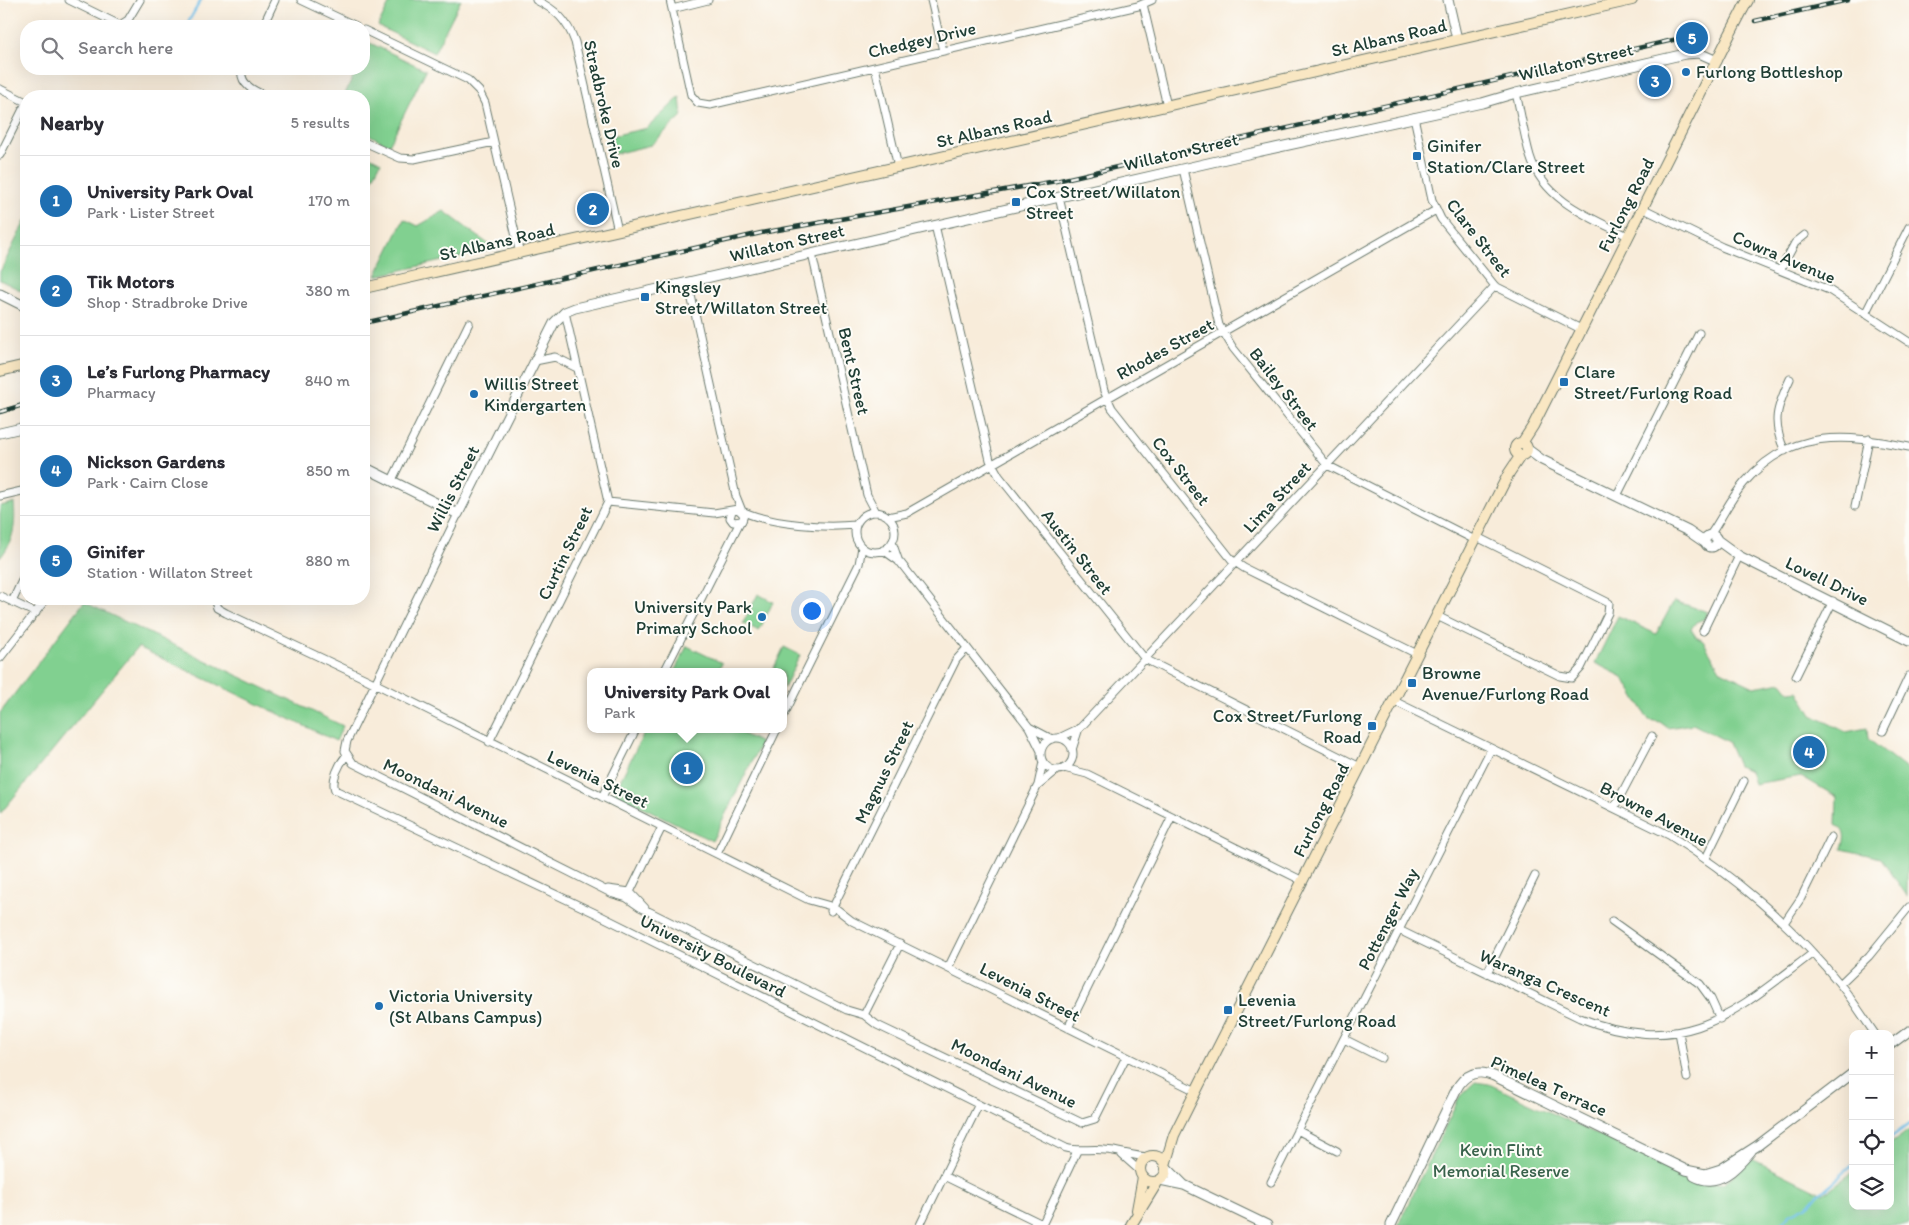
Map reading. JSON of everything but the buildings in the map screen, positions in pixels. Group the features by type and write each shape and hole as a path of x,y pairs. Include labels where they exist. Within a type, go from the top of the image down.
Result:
{"main road":[{"name":"St Albans Road","path":"370,287 1167,106 1457,38 1632,0"},
{"name":"Furlong Road","path":"1165,1166 1174,1135 1522,450 1745,3"},
{"path":"0,370 20,366"},
{"name":"Furlong Road","path":"1152,1156 1174,1135"},
{"path":"1152,1156 1162,1160 1165,1166 1165,1174 1133,1221 1144,1160 1152,1156"},
{"path":"1142,1174 1150,1182 1159,1181"}],"street":[{"path":"69,0 107,20"},
{"path":"126,20 140,0"},
{"path":"266,20 275,0"},
{"path":"301,0 343,20"},
{"name":"Stradbroke Drive","path":"536,0 559,14 571,30 618,231"},
{"path":"670,0 672,8 708,0"},
{"path":"931,0 942,51"},
{"name":"Chedgey Drive","path":"672,8 691,95 698,103 710,104 1143,4 1152,0"},
{"path":"1448,0 1457,38"},
{"path":"1143,4 1167,106"},
{"path":"370,33 474,85 483,98 520,254"},
{"name":"Willaton Street","path":"565,312 575,308 935,225 1482,103 1516,93 1691,53 1699,53 1717,61"},
{"path":"875,67 898,167"},
{"path":"242,75 244,82 257,90"},
{"path":"0,89 20,99"},
{"path":"1516,93 1531,157 1550,187 1563,202 1628,236"},
{"path":"0,155 20,114"},
{"name":"Clare Street","path":"1414,117 1436,210 1495,286 1581,329"},
{"path":"370,145 400,158 414,159 494,142"},
{"name":"Bailey Street","path":"1183,169 1219,324 1223,334 1327,465 1599,596 1609,603 1608,613 1581,668 1572,678 1560,676 1437,616"},
{"name":"Cox Street","path":"1059,197 1106,399 1236,563 1417,654"},
{"name":"Cowra Avenue","path":"1642,208 1722,247 1781,269 1829,290 1909,342"},
{"name":"Rhodes Street","path":"894,529 907,514 1436,210"},
{"name":"Austin Street","path":"935,225 992,466 1145,659 1360,767"},
{"path":"1865,314 1909,227"},
{"path":"1781,269 1795,243 1804,235"},
{"name":"Bent Street","path":"812,254 867,495 876,512"},
{"path":"688,282 736,496 743,512 760,518"},
{"name":"Lima Street","path":"1072,750 1080,728 1495,286"},
{"path":"0,294 20,304"},
{"name":"Willis Street","path":"374,684 554,323 565,312"},
{"name":"Curtin Street","path":"489,742 608,502 565,312"},
{"path":"392,480 469,323"},
{"path":"1617,496 1699,333"},
{"path":"535,361 555,358 577,368"},
{"path":"1784,451 1777,433 1776,422 1780,401 1790,379"},
{"path":"0,433 20,428"},
{"path":"1712,539 1742,484 1763,464 1784,451 1815,440 1832,437 1869,439 1909,447"},
{"path":"1855,506 1869,439"},
{"name":"Lovell Drive","path":"1522,450 1688,531 1712,539 1739,556 1909,641"},
{"path":"370,470 458,514"},
{"path":"0,496 20,491"},
{"name":"Bent Street","path":"866,514 867,495"},
{"path":"666,668 731,536 735,517 736,496"},
{"path":"608,502 835,527 856,525"},
{"path":"735,517 743,512"},
{"path":"872,552 862,547 855,535 856,525 866,514 876,512 888,517 894,529 892,542 900,562 1029,727 1041,751 1043,762 1038,786 948,968"},
{"name":"Rhodes Street","path":"888,517 907,514"},
{"path":"835,527 855,535"},
{"path":"859,564 872,552 883,550 892,542"},
{"path":"787,710 859,564 862,547"},
{"path":"883,550 900,562"},
{"path":"1702,631 1739,556"},
{"path":"12,602 20,585"},
{"path":"0,596 36,613"},
{"path":"1796,676 1833,602"},
{"path":"0,658 42,605"},
{"name":"Levenia Street","path":"216,605 217,608 226,613 717,854 809,900 816,906 833,909 842,919 852,921 900,944 1196,1091"},
{"name":"Magnus Street","path":"833,909 956,660 966,648"},
{"path":"1883,731 1909,676"},
{"path":"346,756 347,741 374,684"},
{"name":"Browne Avenue","path":"1394,701 1491,750 1669,835 1706,858 1784,923 1813,953 1840,984 1872,1030"},
{"path":"1029,727 1067,742 1072,750 1072,758 1038,786"},
{"name":"Lima Street","path":"1056,738 1080,728"},
{"path":"602,797 634,733"},
{"path":"717,854 776,733"},
{"path":"1614,808 1652,736"},
{"path":"1041,751 1045,743 1056,738"},
{"name":"Pottenger Way","path":"1271,1182 1491,750"},
{"name":"Moondani Avenue","path":"346,756 359,767 613,894 628,895 647,910 841,1005 852,1013 866,1012 877,1025 1082,1123 1095,1119 1126,1057"},
{"name":"University Boulevard","path":"346,756 337,770 335,790 595,913 1042,1138 1077,1151 1114,1151 1136,1157 1152,1156"},
{"path":"1072,758 1088,774"},
{"path":"1043,762 1049,768 1088,774 1303,881"},
{"path":"1706,858 1744,781"},
{"path":"1068,1028 1172,816"},
{"path":"628,895 662,827"},
{"path":"1784,923 1801,898 1831,837"},
{"path":"1487,973 1535,876"},
{"path":"1840,984 1869,956 1909,907"},
{"path":"1612,922 1700,984 1711,999 1720,1019"},
{"name":"Waranga Crescent","path":"1399,930 1603,1027 1643,1035 1679,1032 1720,1019 1748,1002 1813,953"},
{"path":"866,1012 900,944"},
{"path":"1679,1032 1687,1078"},
{"path":"1894,1042 1909,1032"},
{"path":"1344,1039 1382,1058"},
{"name":"Pimelea Terrace","path":"1391,1225 1456,1090 1463,1079 1479,1072 1494,1076 1706,1181 1714,1177 1723,1178 1756,1146 1852,1075"},
{"path":"920,1225 978,1106"},
{"path":"1297,1130 1337,1151"},
{"path":"944,1176 1042,1224 1077,1151"},
{"path":"1114,1151 1127,1158 1142,1174"},
{"path":"1165,1166 1184,1185"},
{"path":"1159,1181 1184,1185 1268,1225"}],"green space":[{"path":"391,0 461,0 434,53 378,26"},
{"path":"370,43 426,70 389,145 370,135 370,90 347,90 354,75 370,75"},
{"path":"680,97 682,116 651,145 610,155 607,137 647,128"},
{"path":"370,156 381,162 370,183"},
{"path":"444,211 495,249 376,276 404,219 418,226"},
{"path":"20,231 20,290 0,280 0,272"},
{"path":"14,503 15,518 13,532 5,552 0,558 0,506"},
{"path":"758,594 773,602 759,631 743,623"},
{"path":"1674,601 1708,612 1704,619 1696,622 1691,629 1696,637 1703,641 1721,671 1754,687 1782,682 1790,692 1798,691 1812,715 1846,732 1867,728 1868,739 1909,771 1907,896 1881,858 1842,849 1844,833 1836,825 1837,797 1801,776 1754,784 1750,771 1738,766 1728,742 1693,724 1668,728 1660,722 1649,720 1623,677 1595,663 1618,616 1656,634"},
{"path":"82,605 90,605 343,726 336,741 138,647 0,814 0,713"},
{"path":"687,646 722,663 719,668 676,668"},
{"path":"784,647 800,655 787,682 787,668 774,668"},
{"path":"644,733 741,733 761,743 712,841 614,793"},
{"name":"Kevin Flint Memorial Reserve","path":"1475,1082 1489,1084 1703,1184 1724,1183 1752,1159 1823,1194 1849,1175 1849,1210 1894,1210 1894,1141 1909,1130 1909,1225 1398,1225 1460,1096"}],"waterway":[{"path":"189,20 201,0"},
{"path":"1894,1135 1909,1124"},
{"path":"1780,1225 1790,1214 1806,1206 1849,1168"}],"railway":[{"path":"1755,21 1848,0"},
{"path":"370,322 761,233 1056,181 1682,38"},
{"path":"0,412 20,406"}],"place":[{"name":"Ginifer","path":"1692,38"},
{"name":"Furlong Bottleshop","path":"1686,72"},
{"name":"Le’s Furlong Pharmacy","path":"1655,81"},
{"name":"Ginifer Station/Clare Street","path":"1417,156"},
{"name":"Cox Street/Willaton Street","path":"1016,202"},
{"name":"Tik Motors","path":"593,209"},
{"name":"Kingsley Street/Willaton Street","path":"645,297"},
{"name":"Clare Street/Furlong Road","path":"1564,382"},
{"name":"Willis Street Kindergarten","path":"474,394"},
{"name":"University Park Primary School","path":"762,617"},
{"name":"Browne Avenue/Furlong Road","path":"1412,683"},
{"name":"Cox Street/Furlong Road","path":"1372,726"},
{"name":"Nickson Gardens","path":"1809,752"},
{"name":"University Park Oval","path":"687,768"},
{"name":"Victoria University (St Albans Campus)","path":"379,1006"},
{"name":"Levenia Street/Furlong Road","path":"1228,1010"}]}
